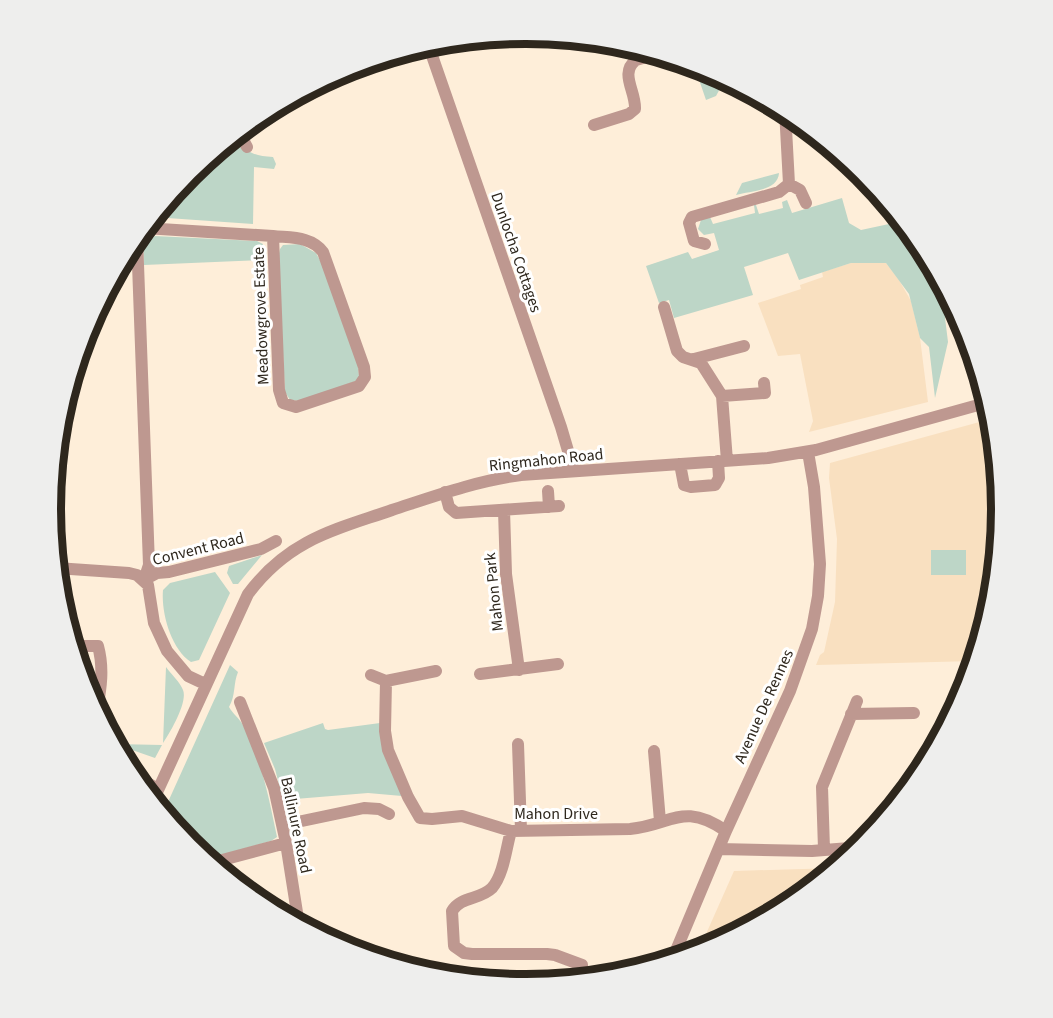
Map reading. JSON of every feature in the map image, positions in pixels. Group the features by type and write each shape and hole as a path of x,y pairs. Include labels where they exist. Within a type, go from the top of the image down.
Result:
{"street":[{"name":"Dunlocha Cottages","path":"431,53 574,471"},
{"path":"594,125 629,114 635,109 627,73 630,65 643,58"},
{"path":"786,122 789,184"},
{"path":"243,140 247,147"},
{"path":"789,184 800,190 806,203"},
{"path":"699,242 689,224 692,217 779,192 789,184"},
{"name":"Meadowgrove Estate","path":"155,229 273,236 304,239 315,244 323,252 364,367 365,377 360,386 296,407 283,403 279,390 273,236"},
{"path":"138,252 149,562 144,580 150,591 154,623 167,651 188,676 206,684"},
{"path":"664,307 677,351 683,357 694,359 744,346"},
{"path":"680,464 684,485 715,485 719,478 722,461 722,396 705,367 694,359"},
{"path":"722,396 765,388"},
{"name":"Ringmahon Road","path":"157,791 248,594 282,560 317,537 445,492 502,478 808,452 980,405"},
{"name":"Avenue De Rennes","path":"676,950 726,831 790,691 812,629 818,596 820,564 814,486 808,452"},
{"path":"445,492 449,507 456,513 554,506 548,491"},
{"name":"Mahon Park","path":"504,510 506,574 519,670"},
{"name":"Convent Road","path":"65,569 129,573 144,580 157,573 261,549 276,541"},
{"path":"82,646 98,646 101,657 99,694"},
{"path":"480,674 558,664"},
{"path":"372,675 386,681 431,677"},
{"name":"Mahon Drive","path":"386,681 385,731 388,750 417,814 425,819 462,816 516,830 630,829 693,816 705,818 726,831"},
{"path":"824,849 822,787 857,701"},
{"name":"Ballinure Road","path":"240,702 270,775 283,825 297,914"},
{"path":"851,714 914,713"},
{"path":"518,744 516,830 499,876 491,889 484,894 461,901 452,911 454,946 464,953 472,954 555,955 582,965 583,971"},
{"path":"654,751 660,821"},
{"path":"283,825 364,808 379,809 389,814"},
{"path":"221,860 286,843"},
{"path":"719,849 755,851 845,848"}],"shaded area":[{"path":"851,263 886,263 911,301 920,338 928,402 809,432 813,421 800,354 778,356 758,303 801,289 800,285 823,277 822,272"},
{"path":"983,421 991,479 991,539 983,600 966,661 816,665 820,655 824,652 835,602 837,539 829,478 830,463"},
{"path":"822,868 759,912 704,940 734,871"}],"green space":[{"path":"698,76 721,87 716,96 706,100"},
{"path":"239,144 254,154 273,157 276,164 274,169 254,167 253,224 164,218 197,180"},
{"path":"779,173 777,179 769,187 736,195 742,183"},
{"path":"842,198 849,223 861,230 894,223 896,226 930,276 950,315 945,318 948,342 935,398 929,347 920,338 909,294 886,263 851,263 799,280 788,253 744,267 753,295 674,318 669,300 659,303 646,266 688,252 692,259 719,250 714,233 704,235 698,229 701,220 710,217 713,224 755,213 754,205 759,214 783,208 782,202 787,200 792,213"},
{"path":"155,236 257,241 263,244 263,260 144,265 143,245"},
{"path":"300,244 316,253 322,264 358,362 359,377 356,381 301,401 290,400 285,392 278,258 283,245"},
{"path":"931,550 966,550 966,575 931,575"},
{"path":"262,555 238,584 233,584 227,573 229,566"},
{"path":"215,572 230,593 199,660 191,662 178,648 169,630 164,609 163,590 170,583"},
{"path":"230,665 238,672 229,707 250,738 264,780 277,837 271,841 217,856 197,838 167,804"},
{"path":"166,667 180,684 184,695 178,717 163,743"},
{"path":"323,723 325,729 328,730 380,723 402,796 368,793 283,800 275,769 264,743"},
{"path":"124,744 162,745 155,758 127,748"}]}
